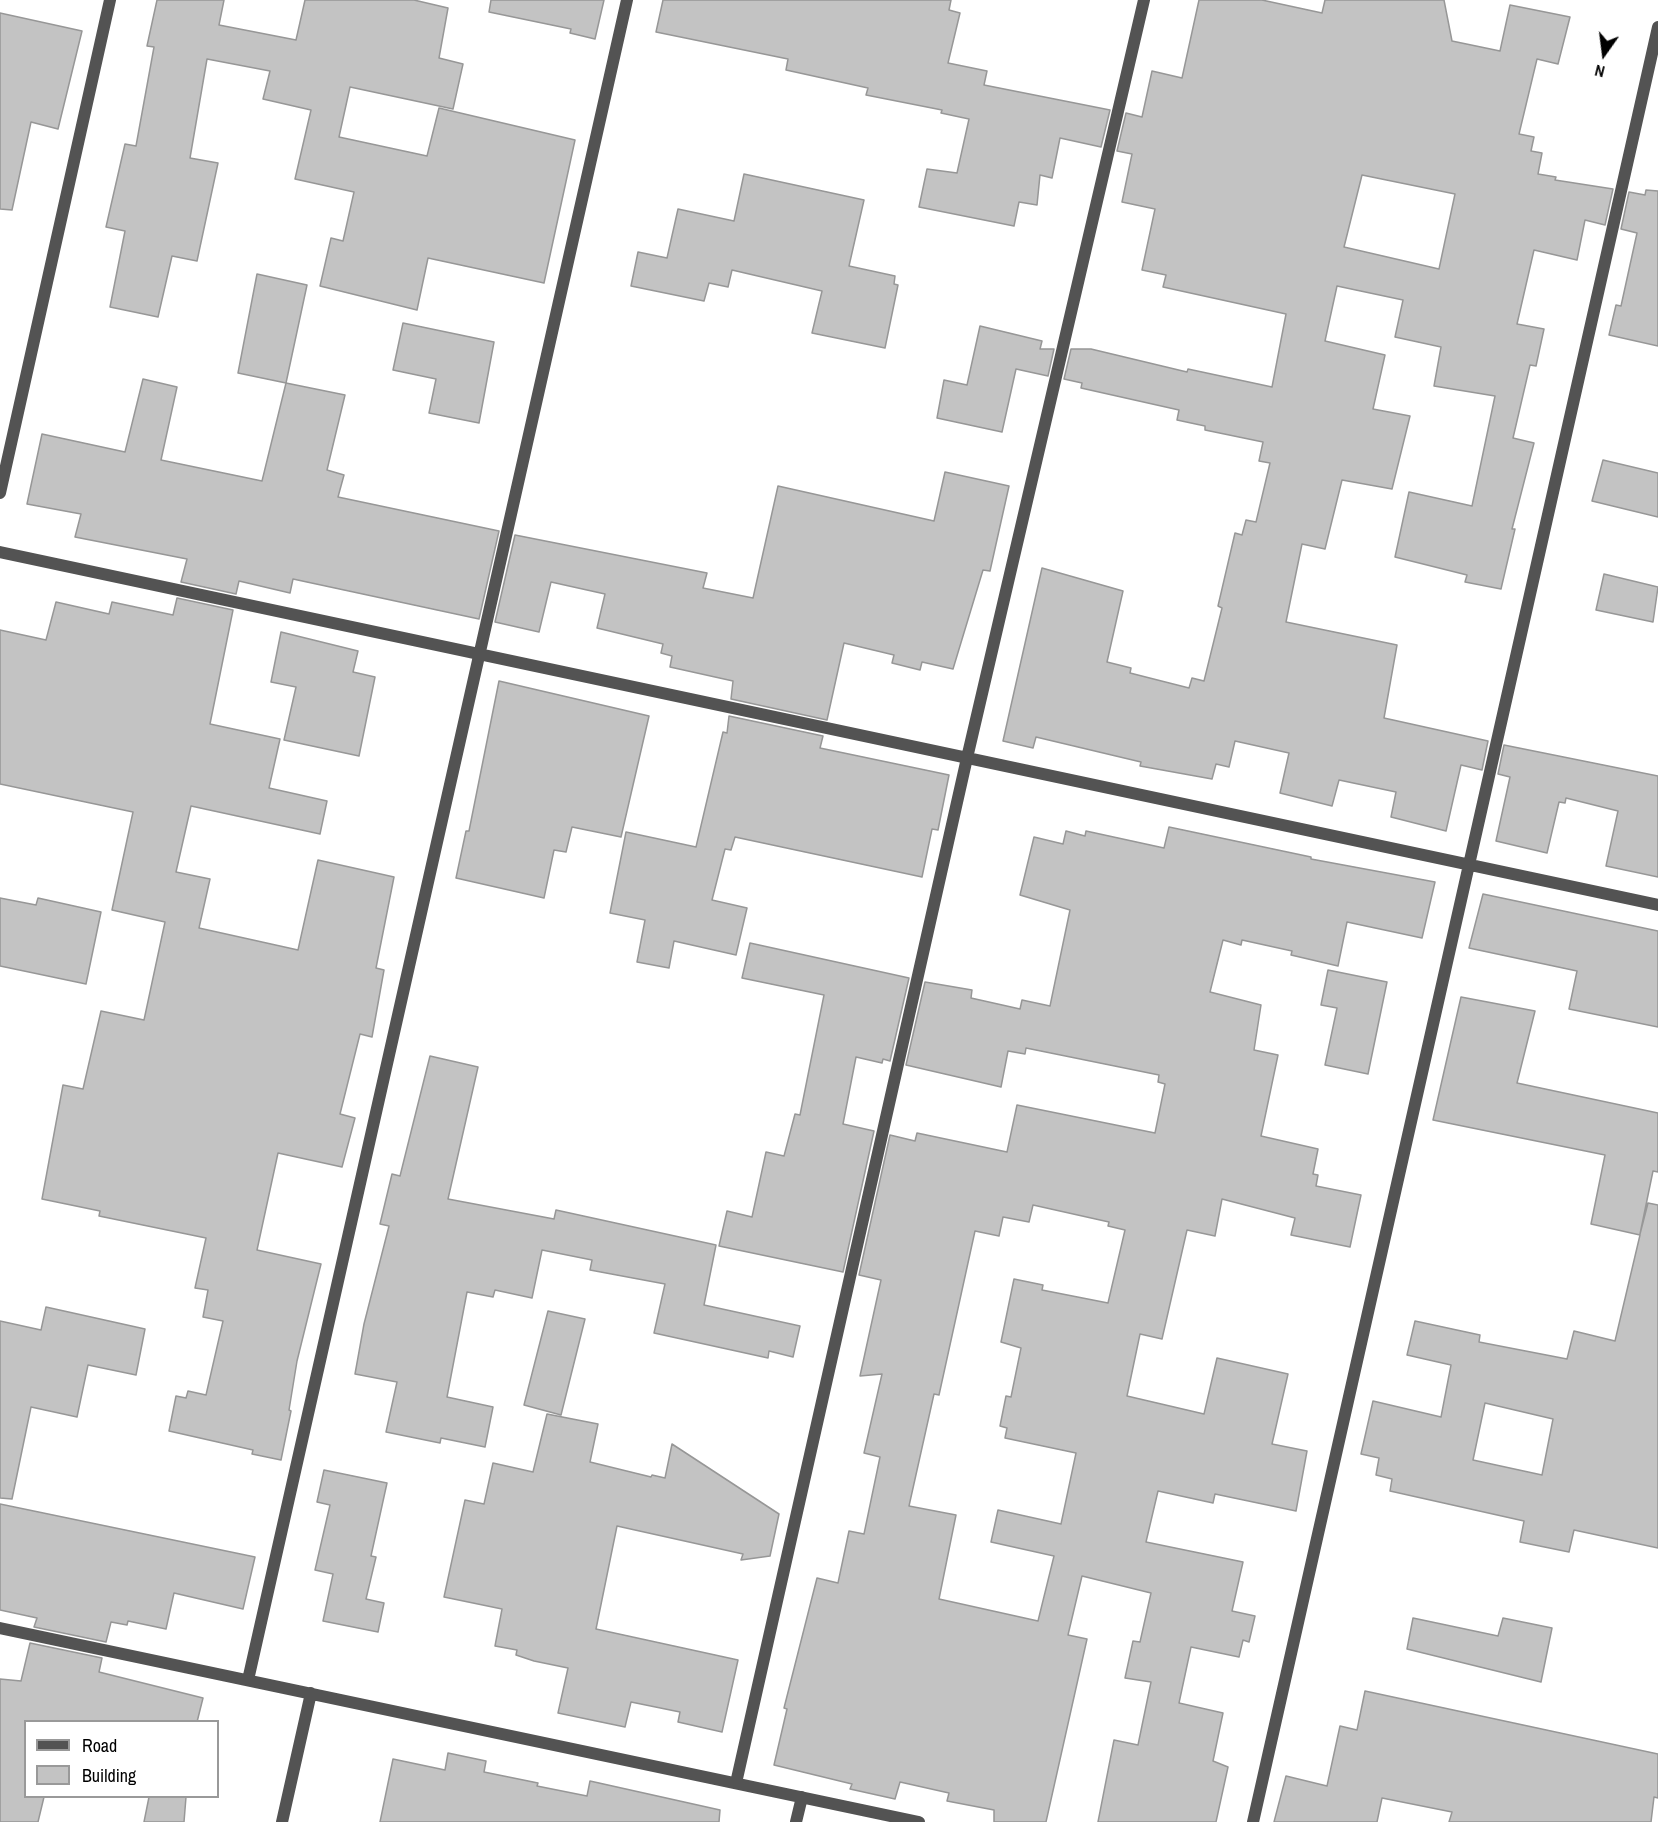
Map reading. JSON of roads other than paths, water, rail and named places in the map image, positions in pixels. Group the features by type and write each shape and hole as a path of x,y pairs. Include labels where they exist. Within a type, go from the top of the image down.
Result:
{"street":[{"path":"0,493 110,0"},
{"path":"248,1680 627,0"},
{"path":"736,1783 967,758 1144,0"},
{"path":"1253,1822 1658,27"},
{"path":"0,552 1658,906"},
{"path":"0,1628 919,1822"},
{"path":"282,1822 311,1693"},
{"path":"796,1822 802,1797"}]}
